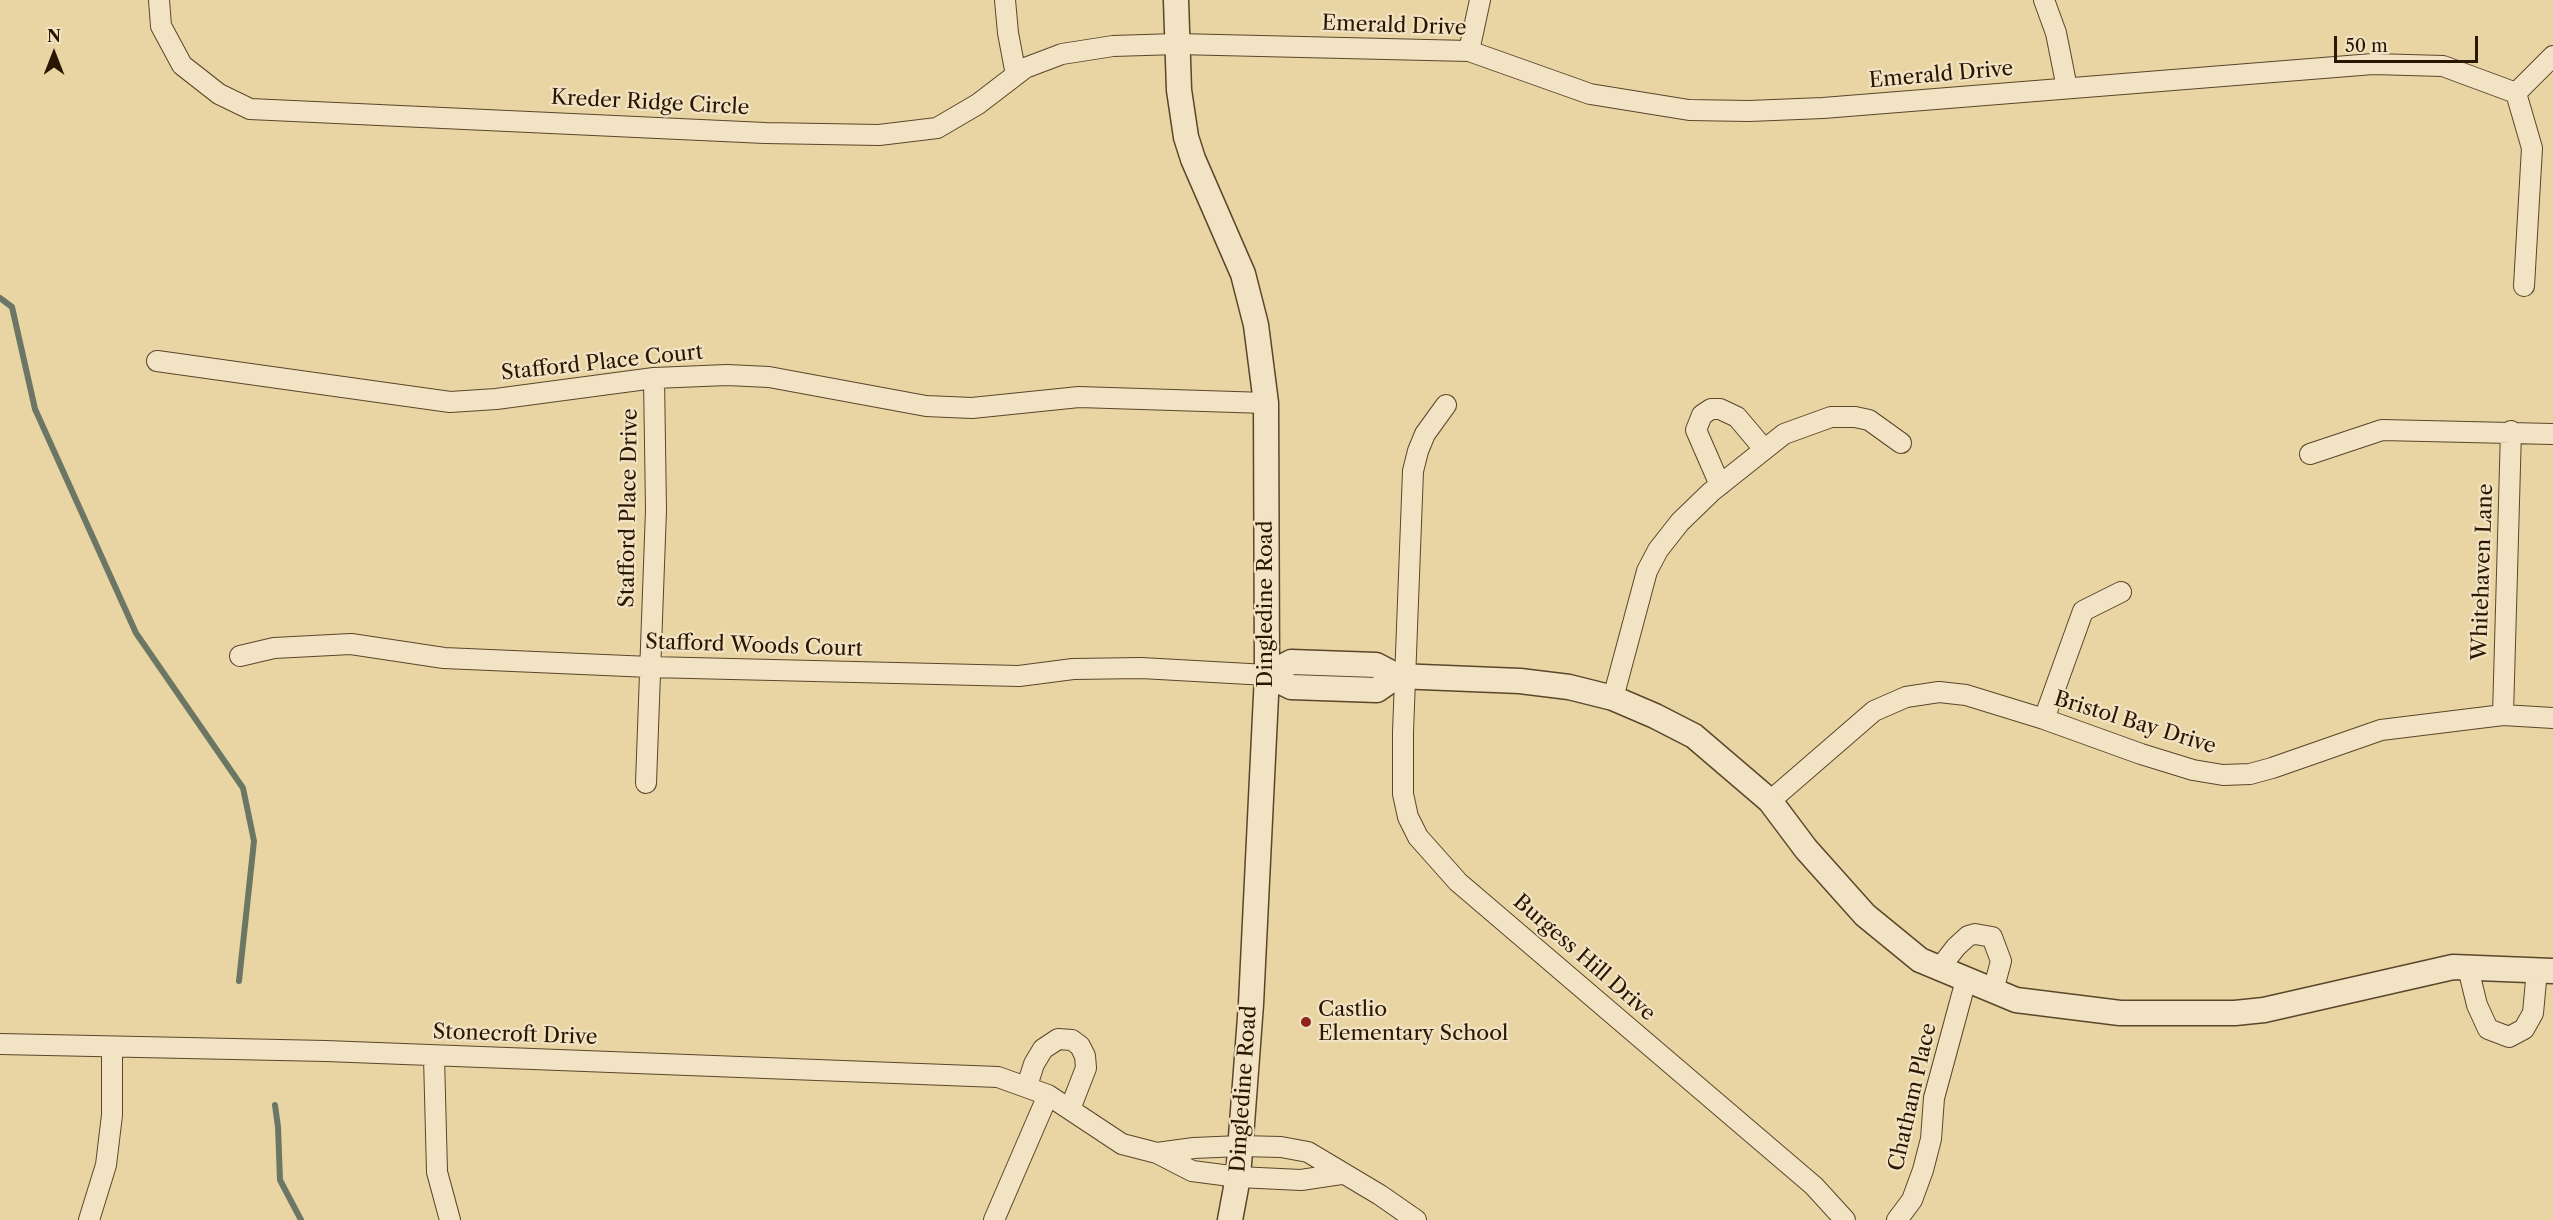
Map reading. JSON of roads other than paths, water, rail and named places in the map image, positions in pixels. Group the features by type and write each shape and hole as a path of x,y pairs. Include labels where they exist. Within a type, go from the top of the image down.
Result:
{"street":[{"name":"Kreder Ridge Circle","path":"159,0 161,26 182,65 219,94 250,109 765,133 879,135 937,128 978,104 1025,68 1062,54 1113,46 1177,44"},
{"path":"1005,0 1008,33 1016,75"},
{"name":"Dingledine Road","path":"1176,0 1179,90 1186,137 1193,159 1243,274 1256,325 1266,403 1267,675 1251,1004 1238,1177 1230,1220"},
{"path":"1469,51 1480,0"},
{"path":"2044,0 2056,33 2067,88"},
{"name":"Emerald Drive","path":"1177,44 1469,51 1590,94 1689,110 1749,111 1823,108 2373,64 2443,66 2516,93"},
{"path":"2524,286 2532,148 2516,93 2553,56"},
{"name":"Stafford Place Court","path":"157,361 450,402 496,399 654,378 706,375 769,377 834,388 884,400 938,407 972,408 1078,397 1266,403"},
{"name":"Stafford Place Drive","path":"646,783 657,510 654,378"},
{"name":"Burgess Hill Drive","path":"1446,405 1425,434 1413,471 1401,676 1403,794 1408,817 1418,837 1458,882 1814,1186 1845,1220"},
{"path":"1720,485 1696,430 1702,415 1711,409 1720,409 1737,417 1764,449"},
{"path":"1613,698 1647,571 1658,550 1680,522 1720,485 1784,434 1831,417 1855,417 1869,420 1901,443"},
{"path":"2310,454 2382,430 2511,431 2553,434"},
{"name":"Whitehaven Lane","path":"2503,715 2511,431"},
{"path":"2044,719 2083,611 2121,592"},
{"name":"Stafford Woods Court","path":"240,656 274,648 351,644 444,658 650,668 996,676 1019,676 1073,669 1141,668 1267,675"},
{"path":"1267,675 1291,687 1377,690 1401,676 1520,681 1569,687 1613,698 1694,736 1770,801 1806,849 1865,915 1920,960 2016,1000 2120,1013 2235,1013 2264,1010 2453,967 2545,971 2533,1013 2524,1029 2509,1037 2488,1029 2477,1005 2468,968"},
{"name":"Bristol Bay Drive","path":"1770,801 1874,711 1906,697 1939,692 1966,695 2044,719 2141,754 2193,770 2223,775 2250,774 2272,768 2381,730 2503,715 2553,718"},
{"path":"1939,969 1968,936 1975,933 1992,937 2001,961 1993,991"},
{"name":"Chatham Place","path":"1897,1220 1912,1200 1923,1170 1931,1139 1934,1098 1966,980"},
{"path":"1027,1086 1034,1064 1043,1049 1058,1039 1072,1040 1080,1046 1085,1056 1086,1068 1071,1108"},
{"name":"Stonecroft Drive","path":"0,1044 326,1052 998,1077 1048,1095 1071,1108 1122,1144 1157,1153 1192,1171 1238,1177"},
{"path":"89,1220 106,1165 112,1115 112,1047"},
{"path":"434,1057 436,1172 450,1220"},
{"path":"994,1220 1048,1095"},
{"path":"1240,1146 1281,1147 1308,1152 1341,1174 1380,1195 1416,1220"},
{"name":"Stonecroft Drive","path":"1157,1153 1194,1148 1240,1146"},
{"path":"1238,1177 1301,1180 1341,1174"}],"waterway":[{"path":"0,298 12,307 35,409 136,633 243,788 254,841 239,981"},
{"path":"275,1105 280,1180 301,1220"}],"place":[{"name":"Castlio Elementary School","path":"1306,1022"}]}
